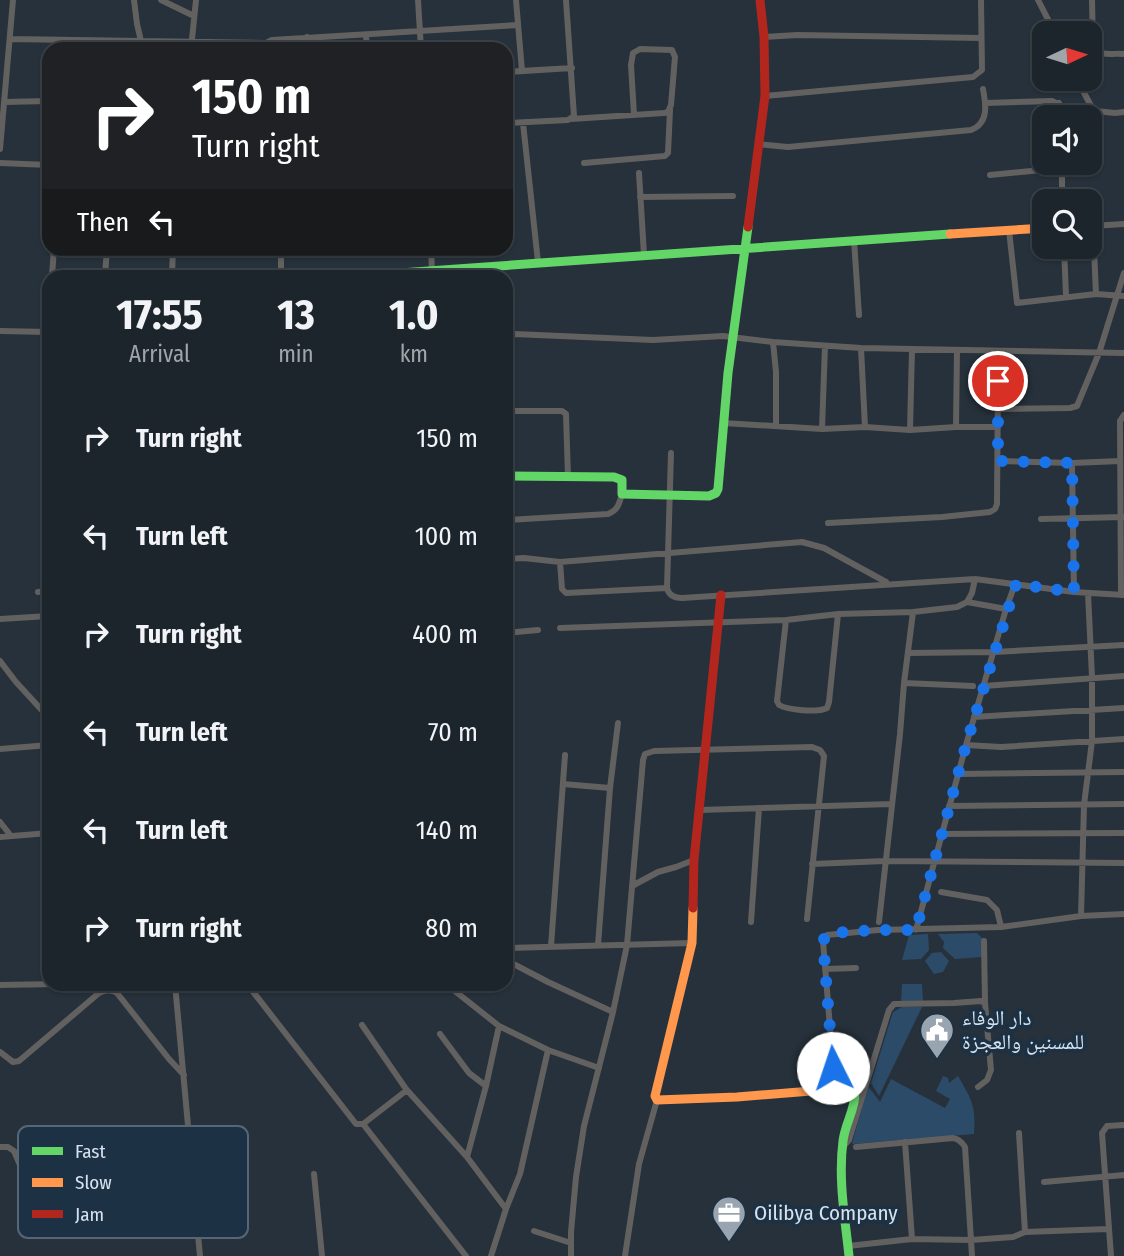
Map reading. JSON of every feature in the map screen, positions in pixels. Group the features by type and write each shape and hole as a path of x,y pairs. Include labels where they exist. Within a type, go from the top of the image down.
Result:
{"street":[{"path":"0,149 13,0"},
{"path":"134,0 141,41"},
{"path":"161,0 194,16"},
{"path":"191,42 195,0"},
{"path":"418,0 421,42"},
{"path":"516,0 522,71"},
{"path":"566,0 575,113 571,119"},
{"path":"622,495 709,496 718,489 733,338 765,96 760,0"},
{"path":"765,96 973,77 982,71 981,0"},
{"path":"1038,0 1049,21"},
{"path":"1092,0 1094,50 1100,53 1124,54"},
{"path":"269,42 307,37 518,25"},
{"path":"366,34 367,42"},
{"path":"764,37 800,35 981,38"},
{"path":"307,37 308,42"},
{"path":"10,39 151,42"},
{"path":"584,163 666,156 674,53 672,50 640,49 631,58 634,115"},
{"path":"513,72 572,68"},
{"path":"758,144 788,147 971,130 978,128 985,114 983,89"},
{"path":"1083,91 1095,111 1124,112"},
{"path":"4,102 42,101"},
{"path":"986,103 1052,101 1059,105"},
{"path":"513,123 664,113 670,110"},
{"path":"523,123 538,262"},
{"path":"0,163 42,165"},
{"path":"990,175 1032,170"},
{"path":"639,173 644,255"},
{"path":"640,197 733,195"},
{"path":"1102,225 1124,224"},
{"path":"444,270 1032,229"},
{"path":"1010,230 1017,303 1066,296 1121,296"},
{"path":"854,240 859,315"},
{"path":"1064,259 1066,296"},
{"path":"1094,259 1096,294"},
{"path":"999,409 1075,408 1121,296 1124,273"},
{"path":"0,331 42,332"},
{"path":"513,335 653,340 723,336 861,348 1124,352"},
{"path":"772,342 776,372 776,426"},
{"path":"822,429 825,346"},
{"path":"861,348 865,427"},
{"path":"910,430 912,349"},
{"path":"956,427 957,350"},
{"path":"828,523 943,517 990,512 995,509 998,381"},
{"path":"513,411 562,411 566,414 568,477"},
{"path":"671,453 667,588 669,593 677,598 975,579 1074,592 1123,595 1120,421 1124,415"},
{"path":"723,423 822,429 998,427"},
{"path":"998,461 1120,461"},
{"path":"1072,463 1074,592"},
{"path":"513,476 622,480 622,495 617,508 608,514 513,520"},
{"path":"1041,519 1123,517"},
{"path":"513,558 561,562 809,543 824,548 888,583"},
{"path":"561,562 562,587 566,593 667,588"},
{"path":"560,628 786,620 957,607 967,602 975,579"},
{"path":"916,930 974,717 1016,584"},
{"path":"38,592 42,592"},
{"path":"1081,916 1082,832 1093,710 1088,593"},
{"path":"625,1256 639,1164 657,1100 656,1092 692,943 694,860 721,595"},
{"path":"967,602 1006,609"},
{"path":"878,922 913,612"},
{"path":"786,620 777,701 785,708 821,710 827,708 829,702 838,614"},
{"path":"0,619 42,616"},
{"path":"513,632 538,630"},
{"path":"908,653 993,652 1124,645"},
{"path":"0,661 42,710"},
{"path":"984,686 1124,676"},
{"path":"904,683 974,686"},
{"path":"974,717 1124,708"},
{"path":"598,944 610,788 618,723"},
{"path":"966,745 1001,747 1124,739"},
{"path":"0,749 42,746"},
{"path":"571,1256 576,1177 584,1126 627,945 645,754 812,747 821,750 824,756 807,919"},
{"path":"551,946 565,755"},
{"path":"958,774 1124,772"},
{"path":"563,784 610,788"},
{"path":"700,810 891,804"},
{"path":"949,806 1124,804"},
{"path":"751,922 759,808"},
{"path":"0,822 11,836"},
{"path":"941,834 1124,833"},
{"path":"0,837 42,834"},
{"path":"632,886 658,872 694,860"},
{"path":"812,863 1124,863"},
{"path":"941,892 987,900 997,910 1001,926"},
{"path":"835,1089 823,941 827,934 1001,926 1081,916 1124,914"},
{"path":"978,1087 987,1080 991,1070 985,1003 984,941"},
{"path":"513,948 692,943"},
{"path":"513,964 613,1013"},
{"path":"825,970 856,968"},
{"path":"0,985 42,984"},
{"path":"0,1052 13,1062 19,1060 103,991"},
{"path":"114,991 184,1075"},
{"path":"176,991 189,1126"},
{"path":"252,991 354,1122 363,1124 407,1090"},
{"path":"455,991 499,1026 548,1050 599,1068"},
{"path":"843,1147 849,1140 891,1006 896,1003 985,1003"},
{"path":"362,1025 407,1090 467,1157 506,1209"},
{"path":"467,1157 499,1026"},
{"path":"440,1034 469,1073 486,1086"},
{"path":"491,1256 520,1174 548,1050"},
{"path":"657,1100 835,1089 855,1093 843,1147 843,1184 849,1251 912,1240 971,1240 1013,1237 1026,1232 1108,1229"},
{"path":"363,1124 466,1256"},
{"path":"1111,1256 1102,1131 1107,1126 1124,1125"},
{"path":"1019,1133 1026,1232"},
{"path":"856,1147 953,1138 962,1142 965,1147 972,1256"},
{"path":"905,1142 912,1240"},
{"path":"0,1147 8,1147 14,1151 18,1161"},
{"path":"314,1174 322,1256"},
{"path":"1044,1182 1124,1175"},
{"path":"534,1231 571,1243"},
{"path":"199,1238 200,1256"}],"shaded area":[{"path":"977,933 982,938 982,957 955,959 943,948 944,942 938,934"},
{"path":"928,934 929,950 921,959 902,960 909,935"},
{"path":"941,952 949,961 943,972 934,974 925,961 932,953"},
{"path":"902,984 922,984 923,1002 901,1003"},
{"path":"902,1007 922,1007 879,1096 871,1083 893,1012"},
{"path":"943,1076 948,1078 949,1083 958,1076 967,1091 974,1110 974,1134 852,1144 868,1086 880,1102 891,1079 945,1108 950,1099 936,1091"}],"traffic: fast":[{"path":"513,476 614,477 622,480 622,494 709,496 716,493 728,373 748,227"},
{"path":"442,270 950,234"},
{"path":"836,1089 855,1093 844,1135 841,1170 849,1256"}],"traffic: slow":[{"path":"950,234 1032,229"},
{"path":"693,908 692,943 655,1096 657,1100 836,1089"}],"traffic: jam":[{"path":"748,227 765,96 760,0"},
{"path":"693,908 694,860 721,595"}],"place":[{"name":"دار الوفاء للمسنين والعجزة","path":"937,1060"},
{"name":"Oilibya Company","path":"729,1243"}],"route":[{"path":"833,1068 824,937 830,933 916,930 966,745 1006,609 1016,584 1074,592 1072,463 998,461 998,381"}]}
